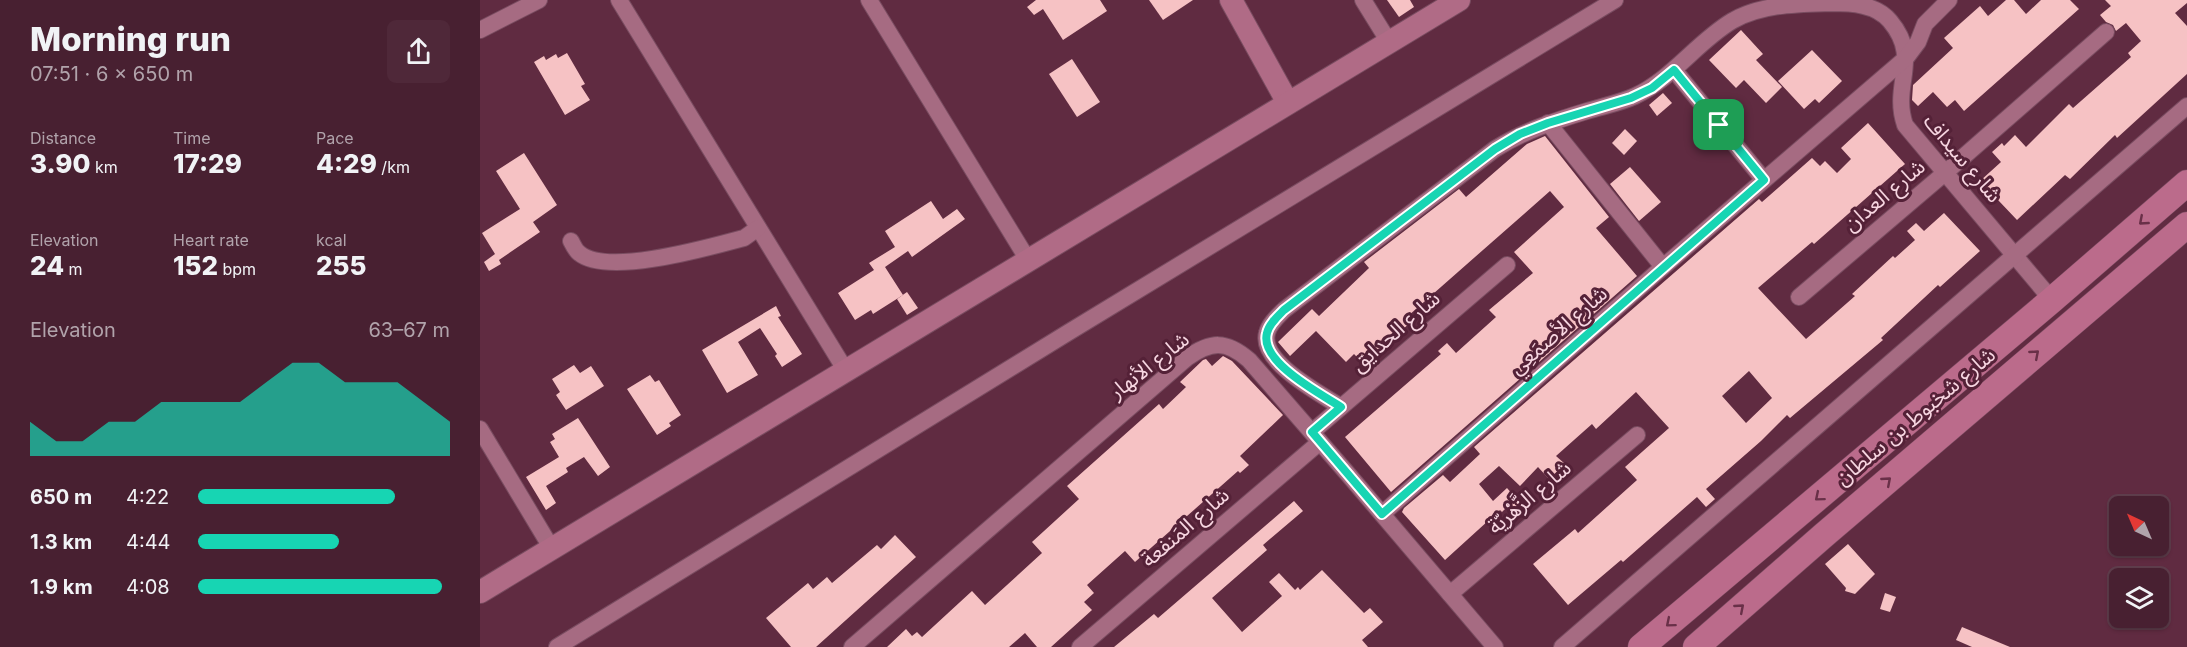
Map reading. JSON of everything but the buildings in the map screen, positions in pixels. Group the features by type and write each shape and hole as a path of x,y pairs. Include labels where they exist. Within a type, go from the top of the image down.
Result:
{"main road":[{"name":"شارع شخبوط بن سلطان","path":"1641,647 2187,183"},
{"name":"شارع شخبوط بن سلطان","path":"1696,647 2187,225"}],"street":[{"path":"480,30 539,0"},
{"path":"619,0 846,371"},
{"path":"868,0 1028,260"},
{"path":"1231,0 1288,103"},
{"path":"1363,0 1389,42"},
{"path":"480,592 1459,0"},
{"path":"557,647 1615,0"},
{"name":"شارع الأصمَعِي","path":"1382,514 1663,267 1906,58 1918,42 1925,24 1949,0"},
{"name":"شارع سيداف","path":"1341,407 1292,374 1267,346 1267,333 1275,319 1284,310 1495,149 1520,134 1548,123 1631,98 1652,88 1733,21 1752,12 1786,5 1848,3 1871,7 1888,19 1900,36 1906,58 1900,97 1905,125 2052,300"},
{"name":"شارع العدان","path":"1799,297 2106,32"},
{"path":"1674,70 1764,180"},
{"path":"1562,647 2187,106"},
{"path":"1548,123 1663,267"},
{"path":"571,241 579,254 604,262 640,262 744,238 758,228"},
{"name":"شارع الحدايق","path":"1316,437 1341,407 1507,265"},
{"name":"شارع الأنهار","path":"852,647 1198,351 1221,345 1240,353 1316,437 1495,647"},
{"path":"480,429 552,549"},
{"name":"شارع الزَّهْريّة","path":"1450,594 1637,435"},
{"name":"شارع المَنفعة","path":"1080,647 1316,437"}],"route":[{"path":"1674,70 1719,125 1764,180 1382,514 1312,432 1341,407 1292,374 1272,354 1267,346 1267,333 1275,319 1495,149 1520,134 1548,123 1631,98 1652,88 1674,70"}]}
